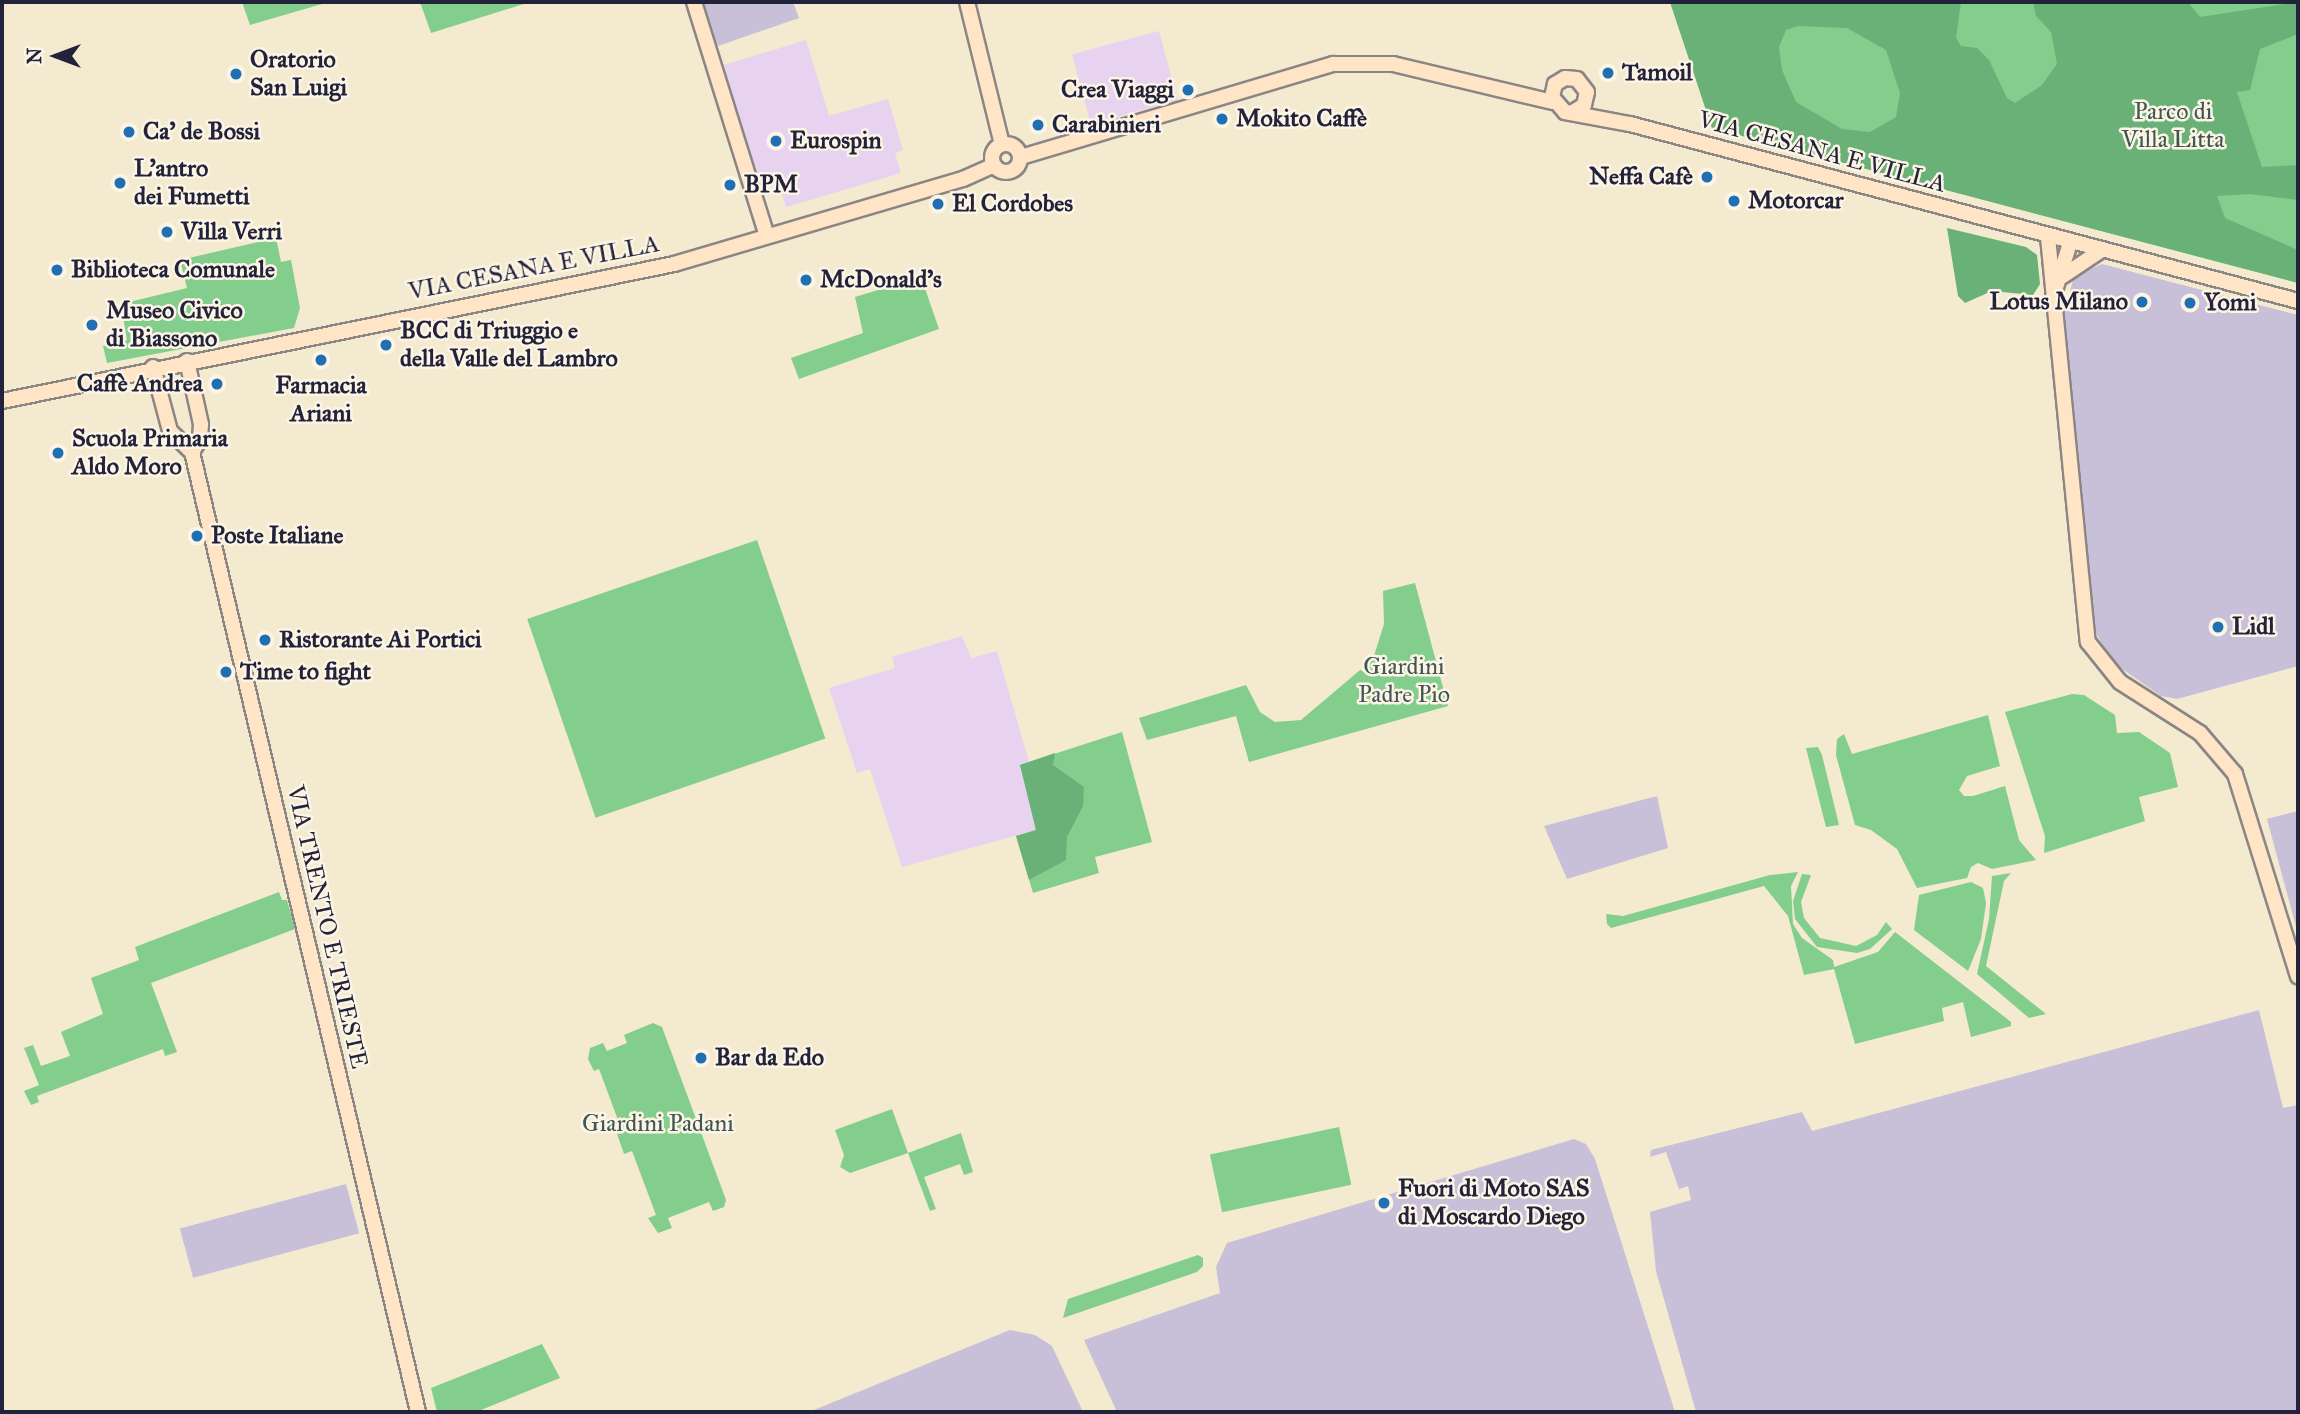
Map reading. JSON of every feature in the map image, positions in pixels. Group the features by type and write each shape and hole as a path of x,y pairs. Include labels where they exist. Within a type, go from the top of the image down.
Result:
{"main road":[{"path":"694,2 767,236"},
{"path":"967,2 1002,144"},
{"path":"1002,144 992,155 994,165 1011,172 1021,157 1333,64 1393,64 1516,93 1553,95 1571,77 1584,85 1587,96 1573,112 1561,111 1553,95"},
{"name":"VIA CESANA E VILLA","path":"1587,96 1630,124"},
{"name":"VIA CESANA E VILLA","path":"1573,112 1630,124 2298,302"},
{"path":"1002,144 1016,148 1021,157"},
{"name":"VIA CESANA E VILLA","path":"2,401 153,367 674,264 994,165"},
{"path":"2048,237 2052,300 2088,642 2120,681 2200,733 2235,774 2298,976"},
{"path":"2052,300 2063,276 2070,243"},
{"path":"2063,276 2100,251"},
{"path":"153,367 170,431 192,452 200,439 201,424 187,361"},
{"name":"VIA TRENTO E TRIESTE","path":"192,452 418,1412"}],"shaded area":[{"path":"702,2 793,2 799,18 718,46"},
{"path":"1159,31 1178,101 1091,124 1072,54"},
{"path":"806,40 829,116 888,99 903,150 895,153 901,173 786,207 778,180 760,185 724,65"},
{"path":"2102,264 2298,315 2298,666 2177,699 2161,696 2115,664 2096,634 2064,314 2074,276"},
{"path":"962,636 971,658 997,651 1029,762 1020,765 1036,830 902,867 870,769 857,773 829,688 895,668 892,657"},
{"path":"1657,796 1668,848 1567,879 1544,826"},
{"path":"2298,811 2298,934 2267,819"},
{"path":"2259,1010 2283,1108 2298,1105 2298,1412 1696,1412 1656,1271 1650,1212 1691,1200 1688,1186 1679,1189 1666,1152 1650,1157 1651,1150 1802,1112 1812,1131"},
{"path":"1574,1139 1586,1144 1595,1159 1675,1412 1117,1412 1084,1340 1220,1293 1216,1267 1227,1243"},
{"path":"346,1184 359,1233 193,1278 180,1229"},
{"path":"1010,1330 1035,1335 1052,1346 1083,1412 809,1412"}],"green space":[{"path":"242,2 329,2 250,25"},
{"path":"420,2 530,2 431,33"},
{"name":"Parco di Villa Litta","path":"1670,2 2298,2 2298,283 1712,128"},
{"name":"Parco di Villa Litta","path":"1670,2 1961,2 1956,38 1961,46 1977,48 1989,60 2007,98 2015,103 2042,85 2057,64 2051,32 2036,16 2033,2 2188,2 2200,17 2298,2 2298,34 2260,49 2250,90 2237,92 2262,167 2298,165 2298,200 2250,194 2217,196 2225,218 2298,250 2298,283 1712,128","holes":["1798,26 1847,28 1886,50 1900,93 1896,117 1870,132 1842,129 1796,102 1782,70 1779,47 1786,30"]},
{"path":"1947,228 2026,247 2037,255 2040,284 2033,295 1992,291 1965,303 1958,296"},
{"path":"276,238 281,262 291,260 300,308 294,328 107,363 103,346 127,340 121,304 187,288 180,260"},
{"path":"921,277 939,329 799,379 791,358 863,333 855,297"},
{"path":"757,540 825,739 596,818 527,619"},
{"name":"Giardini Padre Pio","path":"1415,583 1448,706 1249,762 1236,716 1147,740 1139,718 1246,685 1260,712 1275,722 1301,720 1373,659 1384,624 1383,591"},
{"path":"2072,694 2084,695 2115,715 2117,733 2139,732 2170,753 2178,787 2139,797 2145,821 2044,853 2045,836 2005,712"},
{"path":"1988,715 2000,766 1967,776 1959,790 1964,796 1973,796 2005,786 2019,840 2036,860 1992,869 1978,863 1971,867 1967,878 1917,888 1897,849 1871,830 1855,825 1836,755 1837,739 1844,734 1852,754"},
{"path":"1122,732 1152,842 1095,857 1099,873 1033,893 1016,836 1036,830 1020,765"},
{"path":"1818,747 1839,825 1826,827 1806,748"},
{"path":"1055,753 1053,765 1084,787 1083,806 1067,837 1066,860 1029,880 1016,836 1036,830 1020,765"},
{"path":"1798,872 1791,886 1793,924 1802,938 1833,960 1834,967 1878,952 1895,932 2011,1022 2011,1026 1971,1037 1963,1002 1942,1008 1944,1021 1855,1044 1834,969 1804,975 1788,916 1764,886 1611,928 1607,924 1606,914 1623,916 1770,875"},
{"path":"2011,873 2004,881 1986,966 2046,1014 2029,1018 1977,974 1989,919 1992,876"},
{"path":"1802,874 1811,875 1801,902 1804,918 1820,938 1856,946 1877,935 1886,922 1892,929 1870,949 1857,953 1817,947 1795,919 1793,901"},
{"path":"1971,882 1983,888 1986,903 1981,939 1968,971 1914,930 1919,895"},
{"path":"279,892 282,900 287,900 295,929 151,983 177,1052 165,1056 163,1049 37,1096 39,1102 31,1105 24,1091 39,1085 24,1048 33,1045 41,1066 70,1056 61,1032 103,1014 91,978 139,960 135,947"},
{"name":"Giardini Padani","path":"653,1023 662,1027 726,1200 724,1207 713,1211 709,1202 668,1218 672,1228 658,1233 648,1218 656,1215 632,1151 624,1154 616,1131 621,1128 599,1069 594,1071 588,1059 590,1048 603,1043 607,1051 627,1043 624,1035"},
{"path":"892,1109 908,1153 850,1173 840,1167 844,1155 835,1130"},
{"path":"1339,1127 1351,1185 1222,1212 1210,1154"},
{"path":"961,1133 973,1172 964,1175 960,1164 924,1177 936,1209 930,1211 908,1153"},
{"path":"1198,1255 1203,1258 1203,1266 1197,1272 1063,1318 1068,1299"},
{"path":"542,1344 560,1378 476,1412 437,1412 431,1388"}],"place":[{"name":"Tamoil","path":"1608,73"},
{"name":"Oratorio San Luigi","path":"236,74"},
{"name":"Crea Viaggi","path":"1188,90"},
{"name":"Mokito Caffè","path":"1222,119"},
{"name":"Carabinieri","path":"1038,125"},
{"name":"Ca' de Bossi","path":"129,132"},
{"name":"Eurospin","path":"776,141"},
{"name":"Neffa Cafè","path":"1707,177"},
{"name":"L'antro dei Fumetti","path":"120,183"},
{"name":"BPM","path":"730,185"},
{"name":"Motorcar","path":"1734,201"},
{"name":"El Cordobes","path":"938,204"},
{"name":"Villa Verri","path":"167,232"},
{"name":"Biblioteca Comunale","path":"57,270"},
{"name":"McDonald's","path":"806,280"},
{"name":"Lotus Milano","path":"2142,302"},
{"name":"Yomi","path":"2190,303"},
{"name":"Museo Civico di Biassono","path":"92,325"},
{"name":"BCC di Triuggio e della Valle del Lambro","path":"386,345"},
{"name":"Farmacia Ariani","path":"321,360"},
{"name":"Caffè Andrea","path":"217,384"},
{"name":"Scuola Primaria Aldo Moro","path":"58,453"},
{"name":"Poste Italiane","path":"197,536"},
{"name":"Lidl","path":"2218,627"},
{"name":"Ristorante Ai Portici","path":"265,640"},
{"name":"Time to fight","path":"226,672"},
{"name":"Bar da Edo","path":"701,1058"},
{"name":"Fuori di Moto SAS di Moscardo Diego","path":"1384,1203"}]}
